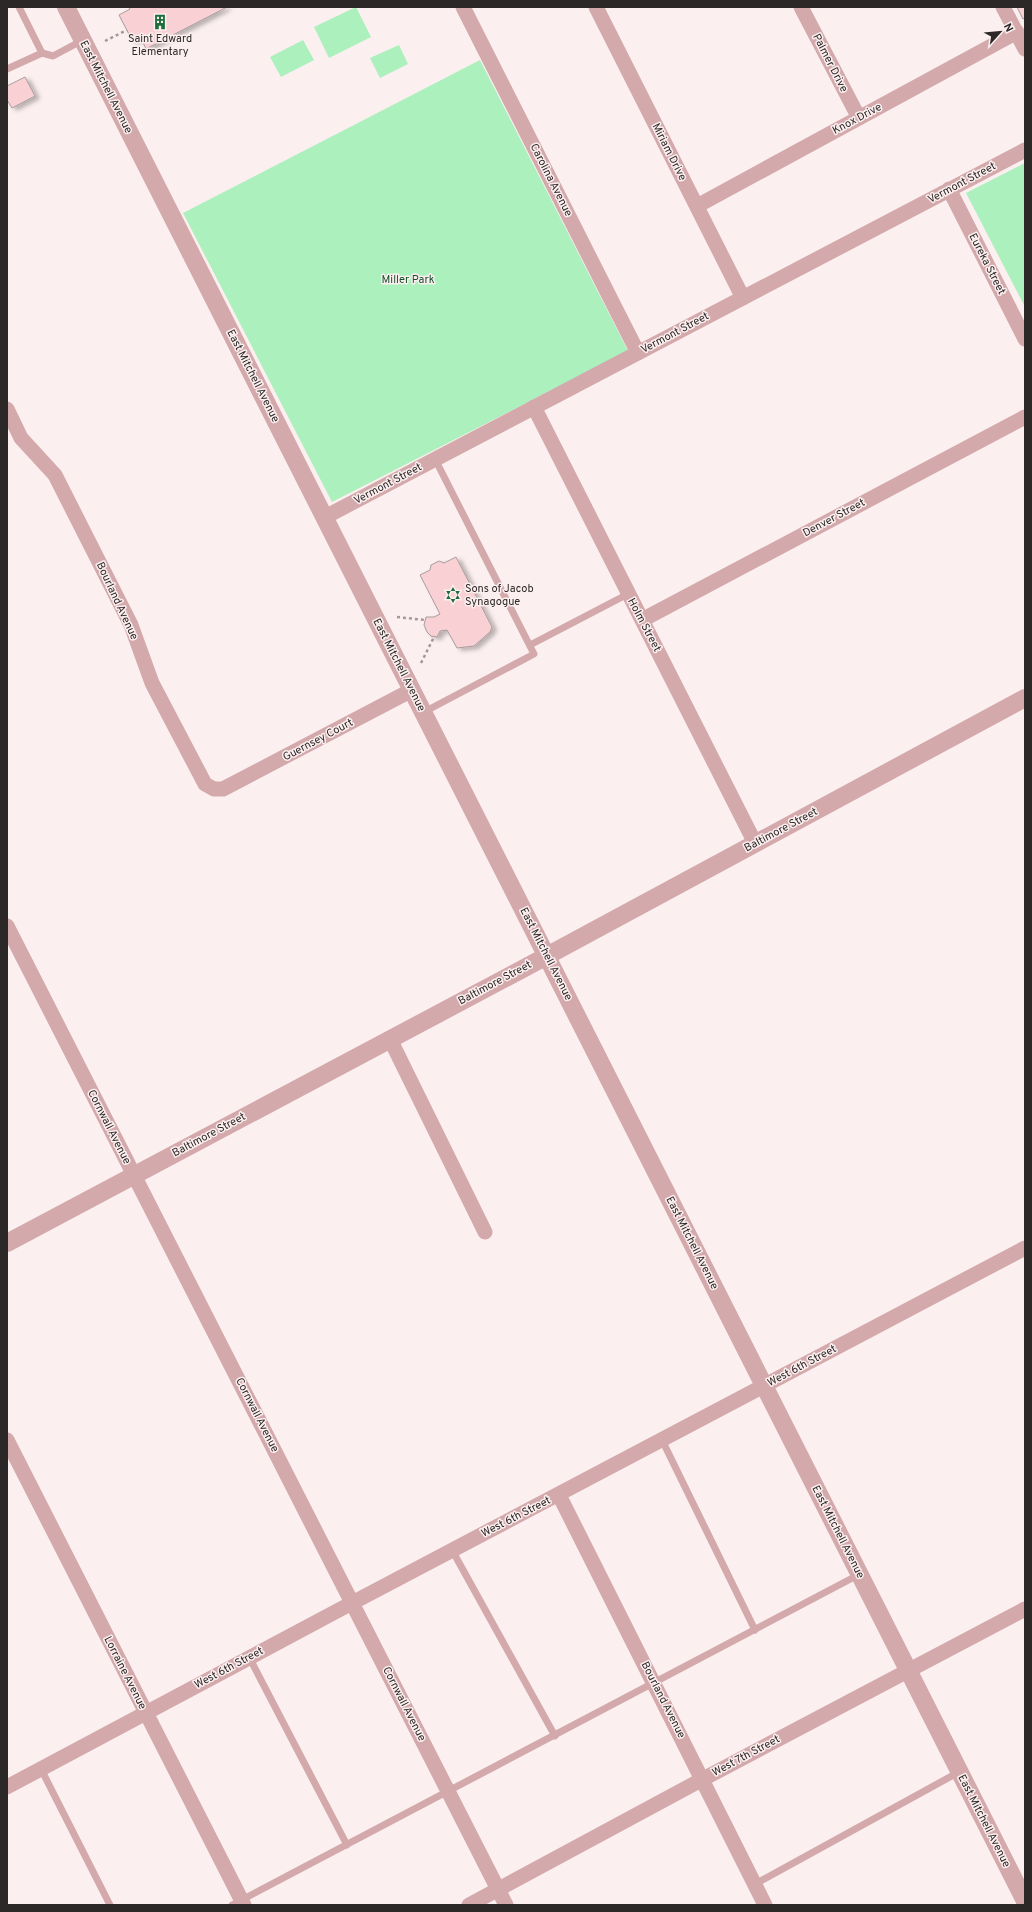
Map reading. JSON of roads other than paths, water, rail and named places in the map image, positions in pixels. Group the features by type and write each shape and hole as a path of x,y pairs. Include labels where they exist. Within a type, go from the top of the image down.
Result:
{"street":[{"name":"Carolina Avenue","path":"464,7 638,353"},
{"name":"Miriam Drive","path":"596,7 743,298"},
{"name":"Palmer Drive","path":"801,7 859,118"},
{"path":"1003,7 1025,49"},
{"name":"East Mitchell Avenue","path":"70,9 83,40 1025,1900"},
{"name":"Knox Drive","path":"697,206 1017,32"},
{"name":"Vermont Street","path":"325,517 1025,150"},
{"name":"Eureka Street","path":"949,190 1025,339"},
{"name":"Holm Street","path":"534,407 756,843"},
{"name":"Bourland Avenue","path":"7,410 22,438 55,475 131,625 152,683 206,784 214,789 223,789"},
{"name":"Denver Street","path":"642,620 1025,417"},
{"name":"Guernsey Court","path":"223,789 412,690"},
{"name":"Baltimore Street","path":"8,1240 134,1175 547,956 1025,698"},
{"name":"Cornwall Avenue","path":"7,926 506,1905"},
{"path":"390,1039 485,1232"},
{"name":"West 6th Street","path":"7,1787 352,1602 559,1495 1025,1248"},
{"name":"Lorraine Avenue","path":"7,1440 146,1712 239,1903"},
{"name":"Bourland Avenue","path":"559,1495 766,1905"},
{"name":"West 7th Street","path":"469,1905 703,1779 1025,1609"}],"lane":[{"path":"18,7 42,53"},
{"path":"7,69 42,53 53,56 83,40"},
{"path":"423,712 534,654 434,459"},
{"path":"530,645 628,594"},
{"path":"662,1440 755,1630"},
{"path":"452,1550 555,1736"},
{"path":"239,1903 860,1574"},
{"path":"249,1658 347,1845"},
{"path":"41,1769 110,1905"},
{"path":"755,1884 959,1772"}],"place":[{"name":"Saint Edward Elementary","path":"160,22"},
{"name":"Sons of Jacob Synagogue","path":"453,595"}],"park label":[{"name":"Miller Park","path":"408,280"}]}
